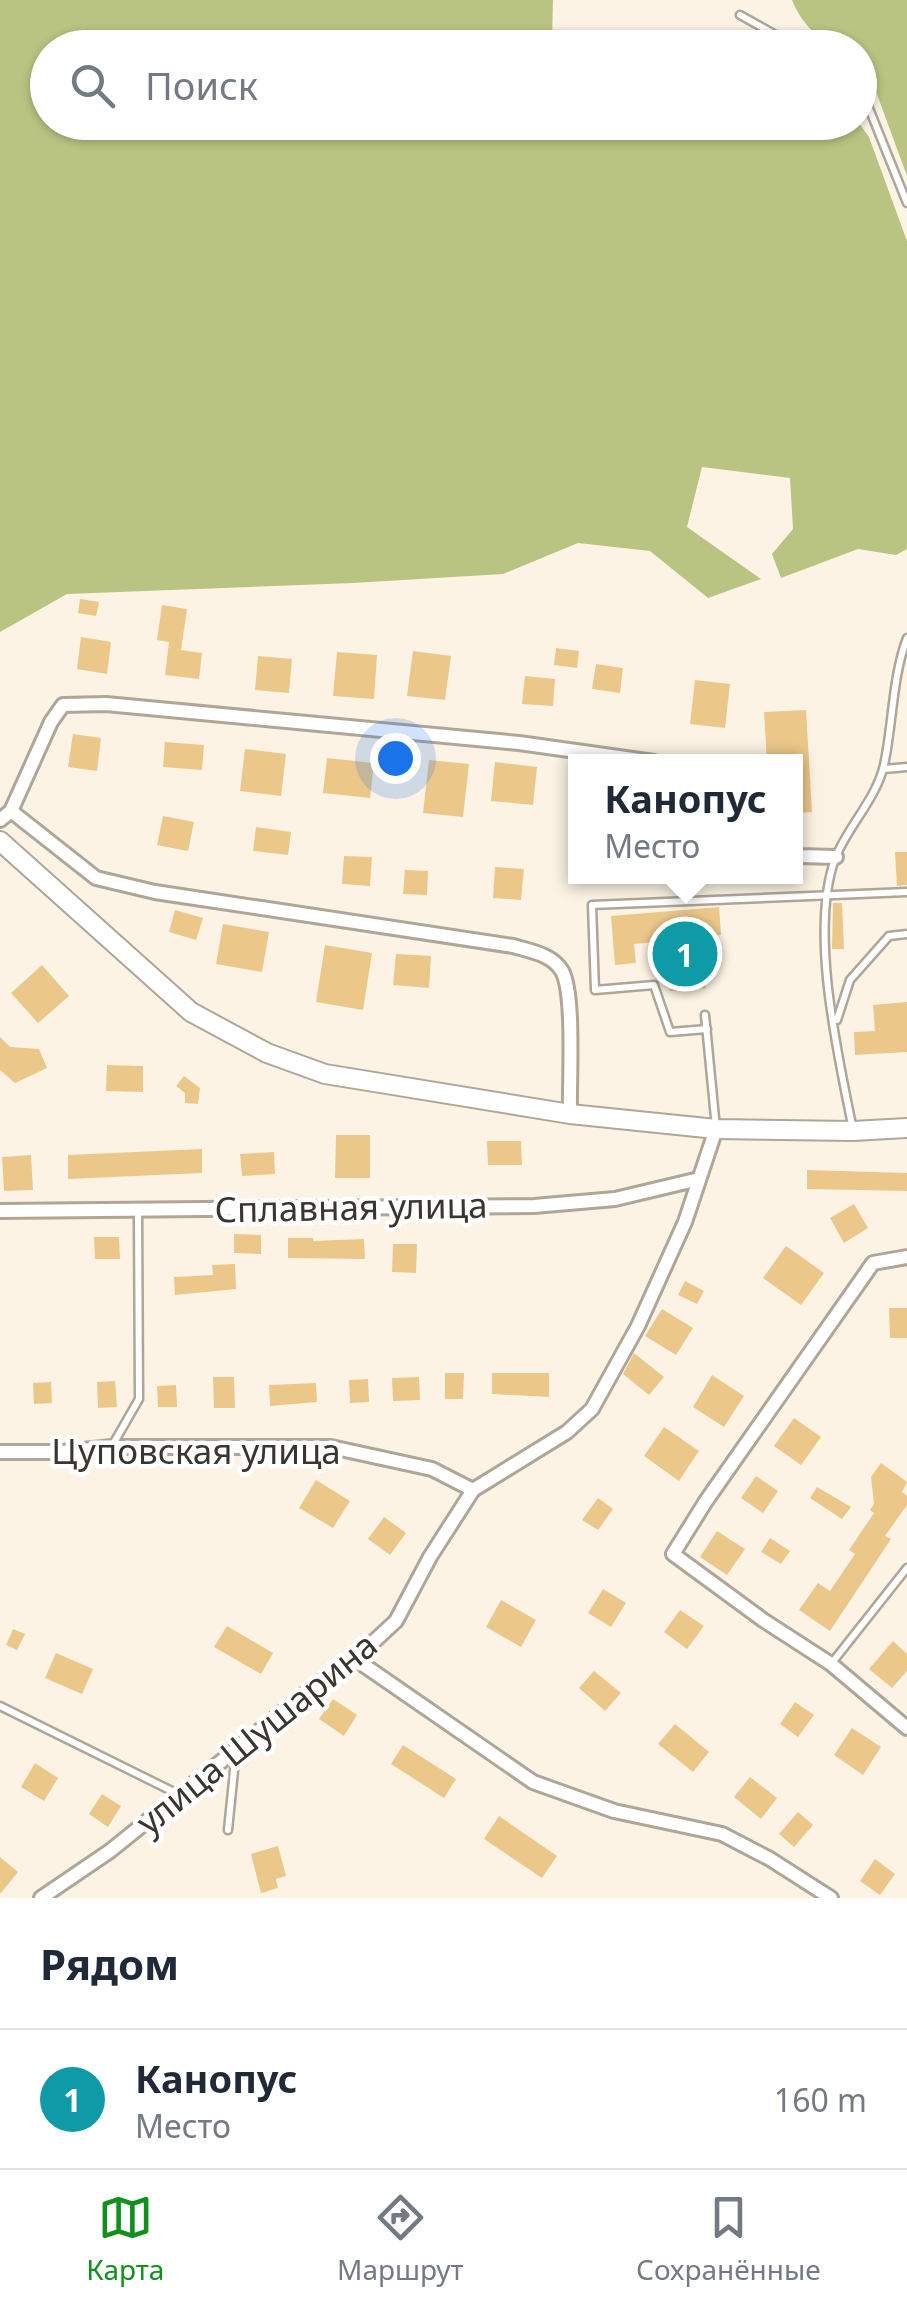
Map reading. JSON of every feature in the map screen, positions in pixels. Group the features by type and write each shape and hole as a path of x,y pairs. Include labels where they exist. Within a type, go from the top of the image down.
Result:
{"main road":[{"path":"0,841 191,1012 228,1035 325,1074 570,1114 716,1129 907,1128"}],"street":[{"path":"570,1114 568,1002 562,970 544,955 513,946 155,892 96,878 6,816 63,705 106,704 519,743 597,754"},
{"path":"803,856 836,857"},
{"path":"473,1490 567,1432 592,1409 638,1326 685,1222 716,1129"},
{"name":"Сплавная улица","path":"0,1211 534,1206 615,1200 700,1179"},
{"path":"907,1258 873,1263 673,1554 762,1620 831,1664 907,1728"},
{"name":"Цуповская улица","path":"0,1452 112,1447 331,1447 432,1469 473,1490"},
{"name":"улица Шушарина","path":"41,1898 110,1851 316,1685 355,1659 396,1621 430,1557 473,1490"},
{"path":"355,1659 533,1782 614,1811 722,1834 831,1898"}],"lane":[{"path":"740,15 767,30"},
{"path":"877,128 907,202"},
{"path":"854,1131 826,961 825,898 836,857 884,768 906,642"},
{"path":"884,768 907,768"},
{"path":"707,1029 670,1032 654,985 595,990 592,905 907,892"},
{"path":"835,1024 850,980 890,936 907,934"},
{"path":"706,1015 716,1129"},
{"path":"112,1447 139,1399 138,1211"},
{"path":"831,1664 907,1568"},
{"path":"0,1706 179,1795"},
{"path":"228,1830 236,1749"}],"green space":[{"path":"0,0 553,0 552,30 30,30 30,140 870,140 907,241 907,549 896,555 858,549 781,578 772,554 793,529 790,478 702,467 687,527 761,579 708,598 650,551 578,543 503,574 67,594 0,632"},
{"path":"792,0 907,0 907,176 877,94 877,30 811,30"}],"building":[{"path":"80,599 99,602 96,616 78,613"},
{"path":"162,605 187,609 181,650 202,653 199,679 165,675 169,642 157,640"},
{"path":"81,637 111,642 107,674 77,669"},
{"path":"556,648 579,651 577,668 554,665"},
{"path":"413,651 451,656 445,700 407,696"},
{"path":"337,652 377,655 374,699 333,696"},
{"path":"258,656 292,659 289,693 255,690"},
{"path":"596,664 623,668 620,693 592,689"},
{"path":"525,676 555,679 553,706 522,704"},
{"path":"695,680 730,684 725,728 690,724"},
{"path":"806,710 812,812 803,813 803,754 767,754 764,712"},
{"path":"73,734 101,738 97,771 68,767"},
{"path":"165,742 204,745 202,770 163,767"},
{"path":"245,749 286,754 281,796 240,791"},
{"path":"327,758 374,763 370,798 323,793"},
{"path":"429,760 469,764 463,817 423,813"},
{"path":"495,762 537,767 533,805 491,801"},
{"path":"163,816 194,822 188,851 157,845"},
{"path":"256,827 291,832 288,855 253,851"},
{"path":"895,852 907,852 907,885 897,886"},
{"path":"344,856 372,857 370,886 342,884"},
{"path":"495,867 524,869 521,900 493,898"},
{"path":"405,870 428,871 427,895 403,894"},
{"path":"833,903 842,903 844,949 832,949"},
{"path":"719,907 721,935 701,937 706,988 670,991 666,941 634,944 636,963 615,965 611,916"},
{"path":"175,910 203,918 196,940 169,932"},
{"path":"223,924 269,932 262,972 216,964"},
{"path":"325,945 372,953 363,1010 316,1002"},
{"path":"396,954 431,956 429,988 393,985"},
{"path":"42,965 69,996 38,1023 11,993"},
{"path":"907,1002 907,1052 855,1055 854,1032 875,1031 873,1005"},
{"path":"0,1037 10,1047 39,1049 47,1068 15,1083 0,1070"},
{"path":"107,1065 143,1066 143,1092 106,1091"},
{"path":"184,1076 200,1088 198,1104 185,1103 185,1093 176,1086"},
{"path":"336,1135 370,1135 370,1178 335,1178"},
{"path":"487,1141 521,1141 522,1165 488,1165"},
{"path":"202,1149 202,1173 68,1179 68,1155"},
{"path":"274,1152 275,1174 242,1176 240,1154"},
{"path":"31,1155 33,1190 4,1191 2,1157"},
{"path":"807,1170 907,1173 907,1191 807,1189"},
{"path":"854,1204 868,1228 844,1243 830,1218"},
{"path":"234,1234 261,1235 261,1254 234,1253"},
{"path":"94,1237 119,1237 120,1259 95,1259"},
{"path":"288,1238 364,1239 365,1259 288,1258"},
{"path":"393,1244 417,1244 416,1273 392,1272"},
{"path":"786,1246 824,1273 801,1305 763,1278"},
{"path":"235,1264 236,1289 175,1295 174,1277 213,1275 212,1265"},
{"path":"685,1281 704,1291 697,1304 678,1295"},
{"path":"889,1308 907,1308 907,1338 890,1338"},
{"path":"662,1309 693,1328 676,1355 645,1336"},
{"path":"634,1353 664,1377 649,1395 623,1374"},
{"path":"445,1373 464,1373 463,1399 445,1399"},
{"path":"492,1373 549,1373 549,1397 492,1394"},
{"path":"712,1375 744,1396 724,1427 693,1407"},
{"path":"213,1377 234,1377 235,1408 214,1408"},
{"path":"419,1377 420,1400 393,1401 392,1378"},
{"path":"368,1379 369,1402 350,1403 349,1380"},
{"path":"115,1381 117,1407 98,1408 97,1382"},
{"path":"51,1382 52,1403 34,1404 33,1383"},
{"path":"316,1383 317,1402 270,1406 269,1385"},
{"path":"176,1385 177,1407 158,1407 157,1386"},
{"path":"794,1418 821,1437 801,1465 774,1446"},
{"path":"664,1427 699,1451 679,1481 644,1456"},
{"path":"881,1463 907,1482 902,1492 907,1496 907,1505 885,1536 891,1539 830,1631 799,1610 818,1583 830,1591 855,1554 849,1550 874,1513 870,1510 874,1504 871,1477"},
{"path":"756,1476 778,1491 763,1513 741,1498"},
{"path":"316,1480 350,1501 333,1528 299,1508"},
{"path":"817,1487 851,1507 842,1519 810,1498"},
{"path":"598,1498 613,1509 598,1530 582,1520"},
{"path":"384,1517 406,1533 390,1555 368,1539"},
{"path":"717,1531 745,1549 727,1575 700,1557"},
{"path":"770,1538 790,1551 781,1564 761,1552"},
{"path":"603,1589 626,1603 611,1627 588,1613"},
{"path":"501,1600 536,1620 521,1647 486,1627"},
{"path":"680,1610 704,1626 687,1649 664,1632"},
{"path":"227,1626 273,1653 261,1674 214,1647"},
{"path":"13,1629 25,1634 17,1650 6,1645"},
{"path":"893,1641 907,1654 907,1671 892,1688 869,1669"},
{"path":"56,1653 93,1669 82,1694 45,1678"},
{"path":"594,1671 621,1693 605,1711 579,1688"},
{"path":"333,1699 357,1715 344,1736 319,1719"},
{"path":"795,1702 814,1715 798,1737 780,1724"},
{"path":"675,1724 709,1752 693,1772 658,1744"},
{"path":"852,1728 881,1747 863,1775 834,1755"},
{"path":"403,1745 456,1779 444,1798 391,1764"},
{"path":"35,1763 58,1778 44,1801 21,1787"},
{"path":"750,1777 777,1798 761,1819 734,1797"},
{"path":"102,1794 121,1806 108,1827 89,1814"},
{"path":"798,1812 813,1825 794,1847 779,1834"},
{"path":"499,1816 557,1856 542,1878 484,1839"},
{"path":"278,1846 286,1876 276,1879 278,1888 261,1893 251,1854"},
{"path":"0,1857 18,1872 0,1894"},
{"path":"875,1859 895,1874 880,1895 860,1881"}],"place":[{"name":"Канопус","path":"685,954"}]}
